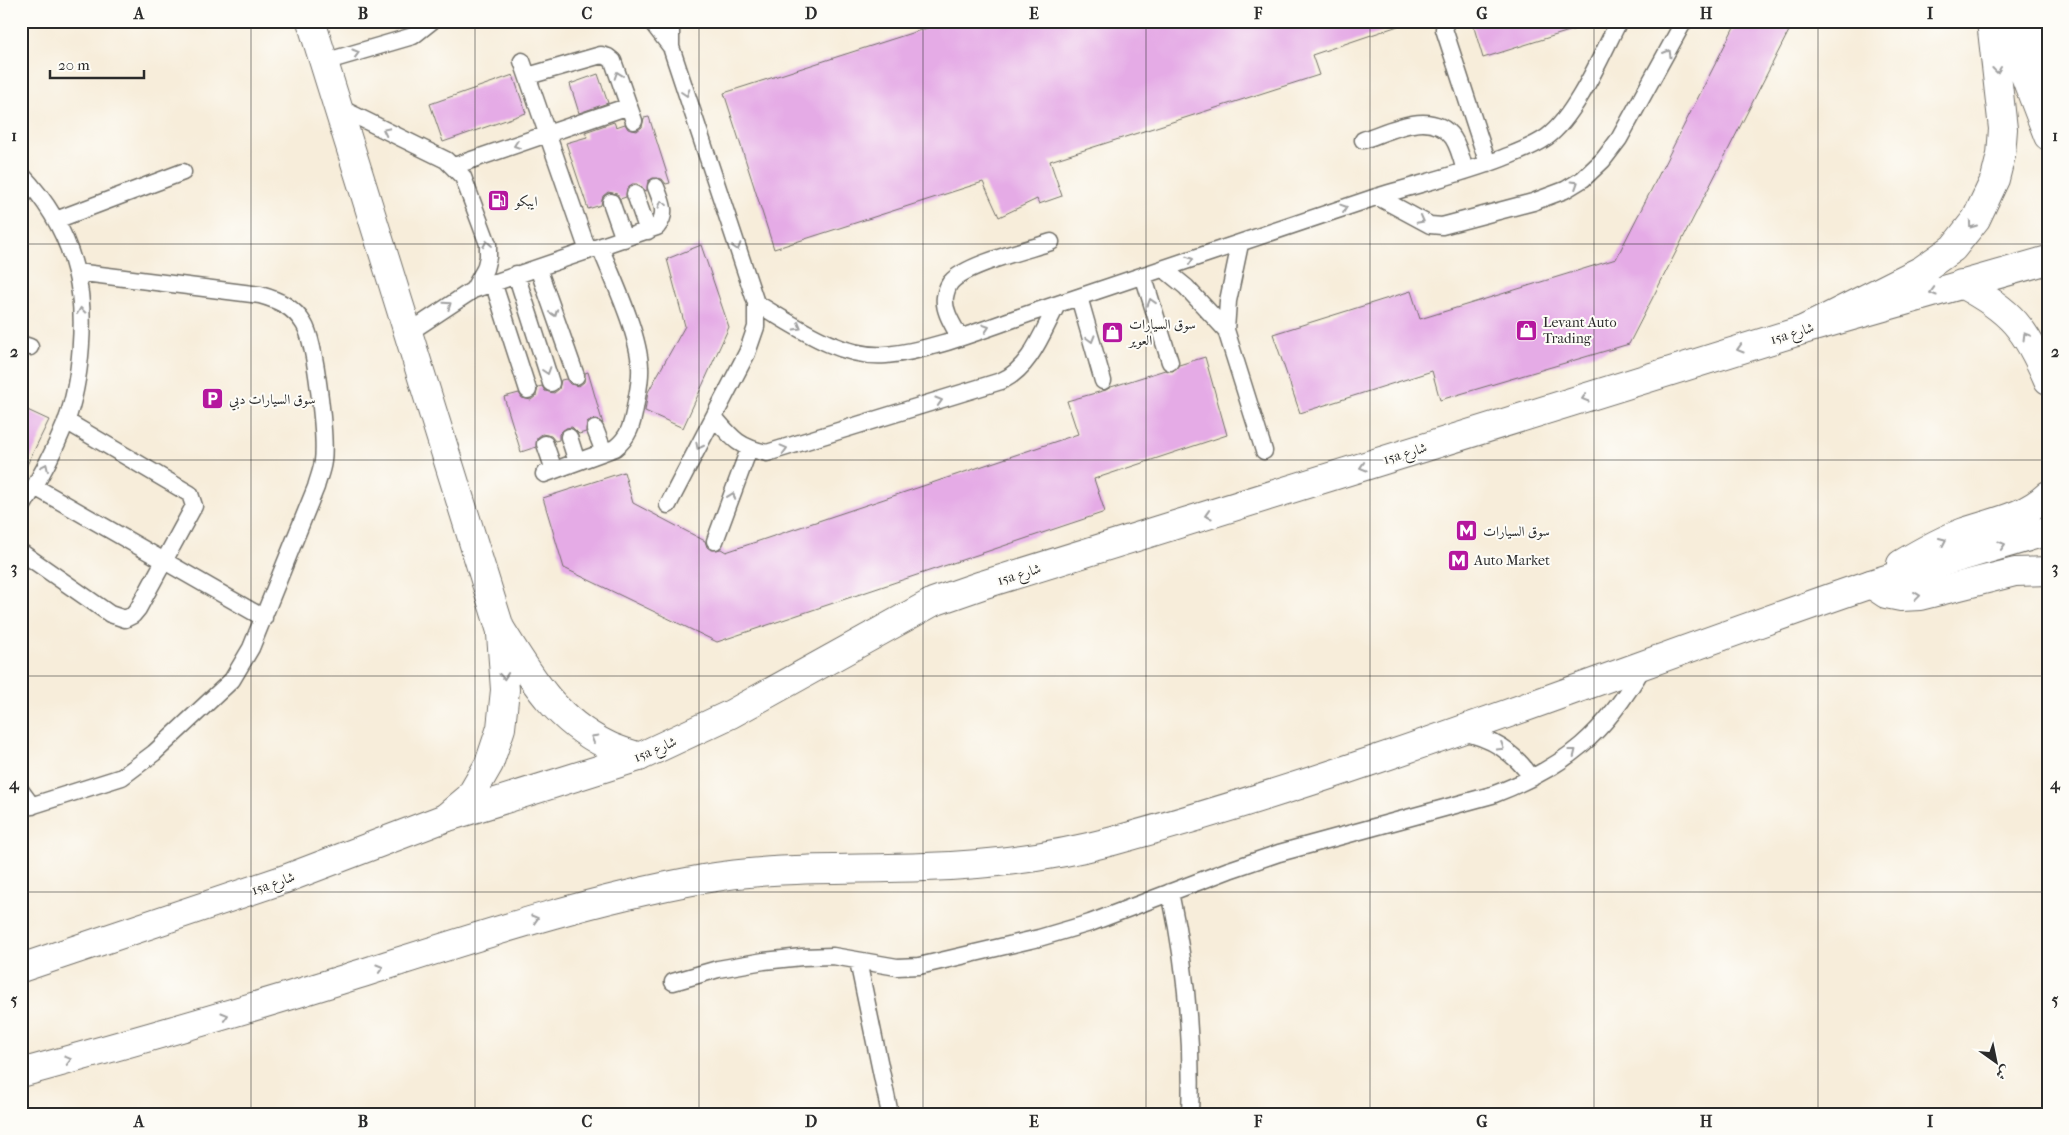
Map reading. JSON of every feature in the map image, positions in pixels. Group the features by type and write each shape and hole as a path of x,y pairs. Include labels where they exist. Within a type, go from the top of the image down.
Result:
{"main road":[{"path":"1803,330 1922,270 1953,248 1976,219 1995,180 2001,154 2003,129 1992,21"},
{"path":"2004,21 2048,136"},
{"path":"2029,21 2048,77"},
{"path":"312,22 500,628 505,690 501,728 489,764 470,797 445,818"},
{"name":"15a شارع","path":"21,968 285,879 445,818 639,757 731,714 933,602 1803,330 2048,260"},
{"path":"1961,284 1994,304 2019,325 2036,353 2048,380"},
{"path":"1871,584 1915,555 1938,543 2028,510 2048,495"},
{"path":"21,1073 185,1028 539,918 627,894 711,878 788,870 927,867 994,862 1108,842 1357,768 1871,584 2048,531"},
{"path":"1871,584 1886,594 1901,597 1920,596 2014,572 2048,571"},
{"path":"500,628 532,680 553,706 586,733 608,746 639,757"}],"lane":[{"path":"324,62 412,36 432,21"},
{"path":"651,21 671,47"},
{"path":"668,505 747,352 756,327 756,303 671,47 671,21"},
{"path":"756,303 816,338 848,350 884,355 919,350 1057,305 1378,197 1488,164 1532,146 1549,136 1564,121 1619,21"},
{"path":"1378,197 1430,225 1442,226 1533,202 1565,190 1583,179 1603,160 1619,139 1684,21"},
{"path":"1444,29 1488,164"},
{"path":"545,444 549,472 615,448 624,442 629,433 640,383 640,367 634,335 594,249 548,134 525,69 594,57 608,57 613,61 634,121"},
{"path":"454,166 548,134 587,128 610,121 629,106"},
{"path":"338,107 446,160 454,166 466,183 488,244 488,257 485,269 473,290"},
{"path":"1363,140 1422,122 1440,126 1453,138 1465,171"},
{"path":"56,220 183,172"},
{"path":"21,174 35,188 56,220 76,272 82,323 78,374 66,420 35,487 21,509"},
{"path":"408,334 473,290 657,227 663,220 664,210 656,187"},
{"path":"635,194 648,231"},
{"path":"611,202 624,239"},
{"path":"959,336 948,314 945,298 949,283 962,273 976,267 1051,242"},
{"path":"1240,244 1229,292 1226,330 1264,451"},
{"path":"538,268 576,376"},
{"path":"1164,269 1186,287 1226,330"},
{"path":"21,791 27,807 109,782 122,776 138,766 217,696 232,680 247,655 264,618 316,487 323,462 324,434 312,342 304,324 293,310 278,300 260,295 76,272"},
{"path":"516,274 551,383"},
{"path":"1143,276 1170,362"},
{"path":"493,282 528,390"},
{"path":"1079,297 1103,381"},
{"path":"714,417 734,440 749,449 766,453 1012,377 1028,358 1057,305"},
{"path":"21,552 110,614 125,619 133,616 138,609 194,506 190,494 66,420"},
{"path":"595,429 604,452"},
{"path":"569,437 577,462"},
{"path":"715,541 749,449"},
{"path":"35,487 264,618"},
{"path":"674,982 718,969 764,961 833,956 897,967 919,966 1039,938 1081,926 1279,853 1492,796 1532,778 1560,762 1586,742 1609,719 1628,693 1644,665"},
{"path":"1460,732 1479,736 1498,744 1514,755 1532,778"},
{"path":"1170,892 1182,946 1188,999 1192,1052 1190,1114"},
{"path":"858,961 890,1114"}],"building":[{"path":"949,21 1398,21 1398,26 1312,55 1319,75 1050,161 1062,196 1039,204 1037,199 999,217 983,182 774,249 724,93"},
{"path":"1472,21 1581,21 1582,27 1483,58"},
{"path":"1737,21 1794,21 1629,344 1440,400 1432,371 1300,413 1273,334 1411,291 1420,319 1616,259"},
{"path":"598,74 608,103 579,113 570,84"},
{"path":"513,75 526,113 443,142 430,104"},
{"path":"649,117 670,183 666,184 662,179 653,178 648,181 647,190 645,191 637,184 632,184 627,188 626,197 620,199 617,194 608,192 603,196 601,205 588,209 566,143 587,137 585,132 614,122 616,127 625,124 628,129 637,131 642,127 644,118"},
{"path":"701,245 729,327 683,428 645,411 648,392 685,326 667,259"},
{"path":"1205,357 1227,435 1094,479 1105,512 717,642 564,568 543,498 624,472 633,503 705,541 707,547 711,550 721,549 726,552 1078,434 1067,401 1165,370 1173,371 1179,365"},
{"path":"588,372 603,424 597,419 591,420 587,423 586,432 579,434 572,427 566,428 559,434 559,440 555,441 551,436 542,434 537,438 536,447 521,452 504,397 519,393 522,398 531,400 536,396 538,387 542,386 545,391 554,393 559,389 561,380 566,379 570,384 579,386 584,382 585,373"},
{"path":"21,407 49,420 21,477"}],"place":[{"name":"ايبكو","path":"499,201"},
{"name":"Levant Auto Trading","path":"1527,330"},
{"name":"سوق السيارات العوير","path":"1113,332"},
{"name":"سوق السيارات دبي","path":"213,399"},
{"name":"سوق السيارات","path":"1467,531"},
{"name":"Auto Market","path":"1458,560"}]}
